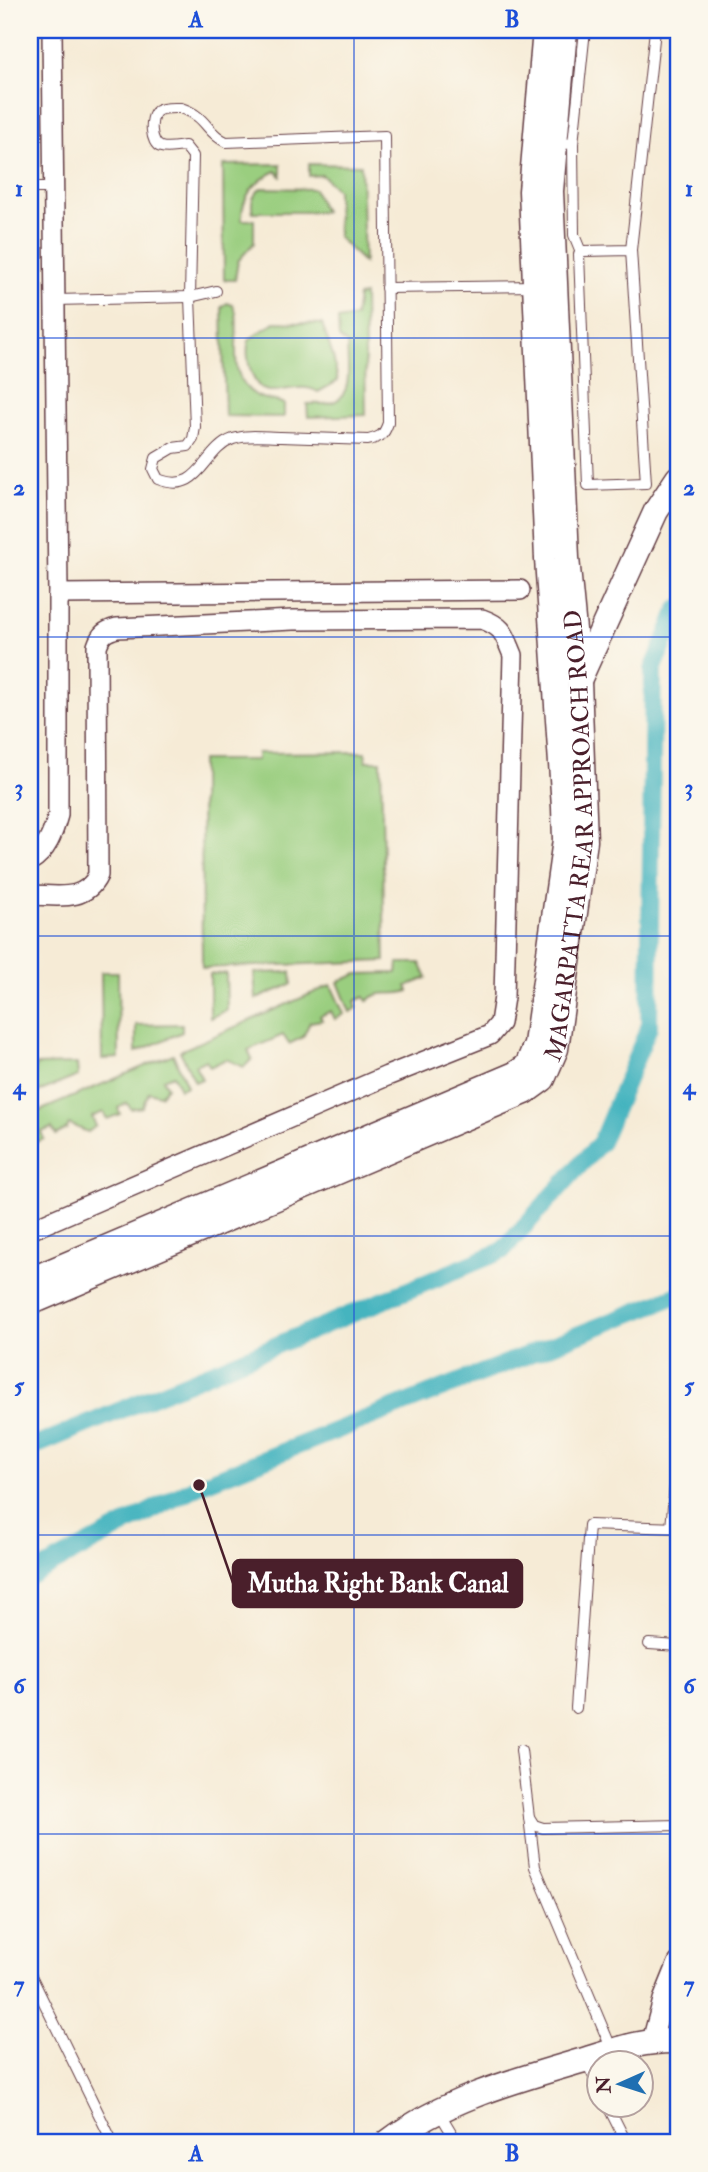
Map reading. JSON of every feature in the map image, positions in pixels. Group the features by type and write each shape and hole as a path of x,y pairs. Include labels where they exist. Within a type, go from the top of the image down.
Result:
{"street":[{"path":"30,860 38,856 51,837 58,815 52,30"},
{"name":"MAGARPATTA REAR APPROACH ROAD","path":"30,1303 525,1092 543,1079 556,1049 585,841 579,681 545,286 531,191 545,30"},
{"name":"MAGARPATTA REAR APPROACH ROAD","path":"30,1280 515,1074 527,1066 536,1044 565,840 547,559 545,286 551,191 564,144 565,30"},
{"path":"557,706 579,681 656,511 678,478"},
{"path":"293,590 293,621"},
{"path":"58,594 520,590"},
{"path":"30,895 76,894 87,891 98,875 97,646 100,636 106,631 117,628 293,621 482,619 498,625 505,635 513,655 507,911 500,1023 490,1035 387,1076 30,1230"},
{"path":"652,2041 663,2000 678,1963"},
{"path":"612,2050 652,2041 678,2041"},
{"path":"387,2142 439,2112 514,2080 585,2060"}],"lane":[{"path":"585,30 564,144 574,235 580,252 588,485 646,483 631,250 654,30"},
{"path":"163,108 180,108 201,117 215,137 226,142 384,136 388,422 380,438 368,440 245,436 224,443 191,479 181,483 158,479 153,469 156,458 173,448 188,446 193,439 195,427 190,297 193,156 184,146 156,145 153,140 153,117 157,111 163,108"},
{"path":"30,188 54,188"},
{"path":"580,252 631,250"},
{"path":"386,288 545,286"},
{"path":"55,300 190,297 216,291"},
{"path":"576,1709 589,1525 674,1527 678,1455"},
{"path":"649,1644 678,1646"},
{"path":"521,1750 534,1867 612,2050"},
{"path":"529,1818 534,1825 543,1828 678,1825"},
{"path":"30,1979 32,1978 51,2016 112,2141 110,2142"},
{"path":"439,2112 457,2142"},
{"path":"615,2120 626,2142"}],"green space":[{"path":"281,164 281,176 276,171 268,175 247,197 242,220 254,220 254,243 238,261 235,280 224,280 223,165"},
{"path":"309,164 361,165 364,263 338,237 337,190 322,175 309,176"},
{"path":"261,188 314,189 324,212 253,212 253,199"},
{"path":"364,295 366,415 308,417 307,404 330,403 343,394 348,378 347,344 339,338 338,320 355,317 358,296"},
{"path":"227,303 233,305 236,312 236,358 241,379 257,396 284,404 284,417 225,416 222,307"},
{"path":"275,322 322,324 338,381 318,392 301,388 271,391 259,386 249,363 249,341"},
{"path":"366,752 366,761 381,761 385,961 202,968 201,760 257,760 257,753"},
{"path":"398,963 420,963 427,978 407,986 409,991 378,995 367,1001 364,997 355,1001 357,1008 350,1012 338,982 357,974 397,973"},
{"path":"101,972 118,972 119,1058 102,1059"},
{"path":"291,972 292,984 256,999 254,973"},
{"path":"226,973 227,1010 210,1018 210,974"},
{"path":"331,985 344,1014 335,1019 331,1011 320,1016 322,1020 310,1022 303,1037 289,1044 283,1035 248,1050 252,1059 244,1067 226,1059 210,1067 206,1060 195,1065 202,1079 195,1082 180,1051"},
{"path":"182,1024 182,1032 136,1052 136,1025"},
{"path":"173,1054 187,1086 180,1089 173,1075 163,1079 167,1087 160,1095 149,1092 142,1107 131,1109 127,1103 118,1108 120,1114 107,1119 103,1112 92,1117 96,1126 88,1132 69,1124 67,1129 56,1135 52,1128 41,1132 44,1139 36,1142 30,1128 30,1115"},
{"path":"77,1064 78,1076 36,1093 35,1065"}],"waterway":[{"path":"30,1448 502,1251 601,1142 649,1027 653,670 678,609"},
{"path":"30,1576 199,1485 678,1295"}],"place":[{"name":"Mutha Right Bank Canal","path":"199,1485"}]}
